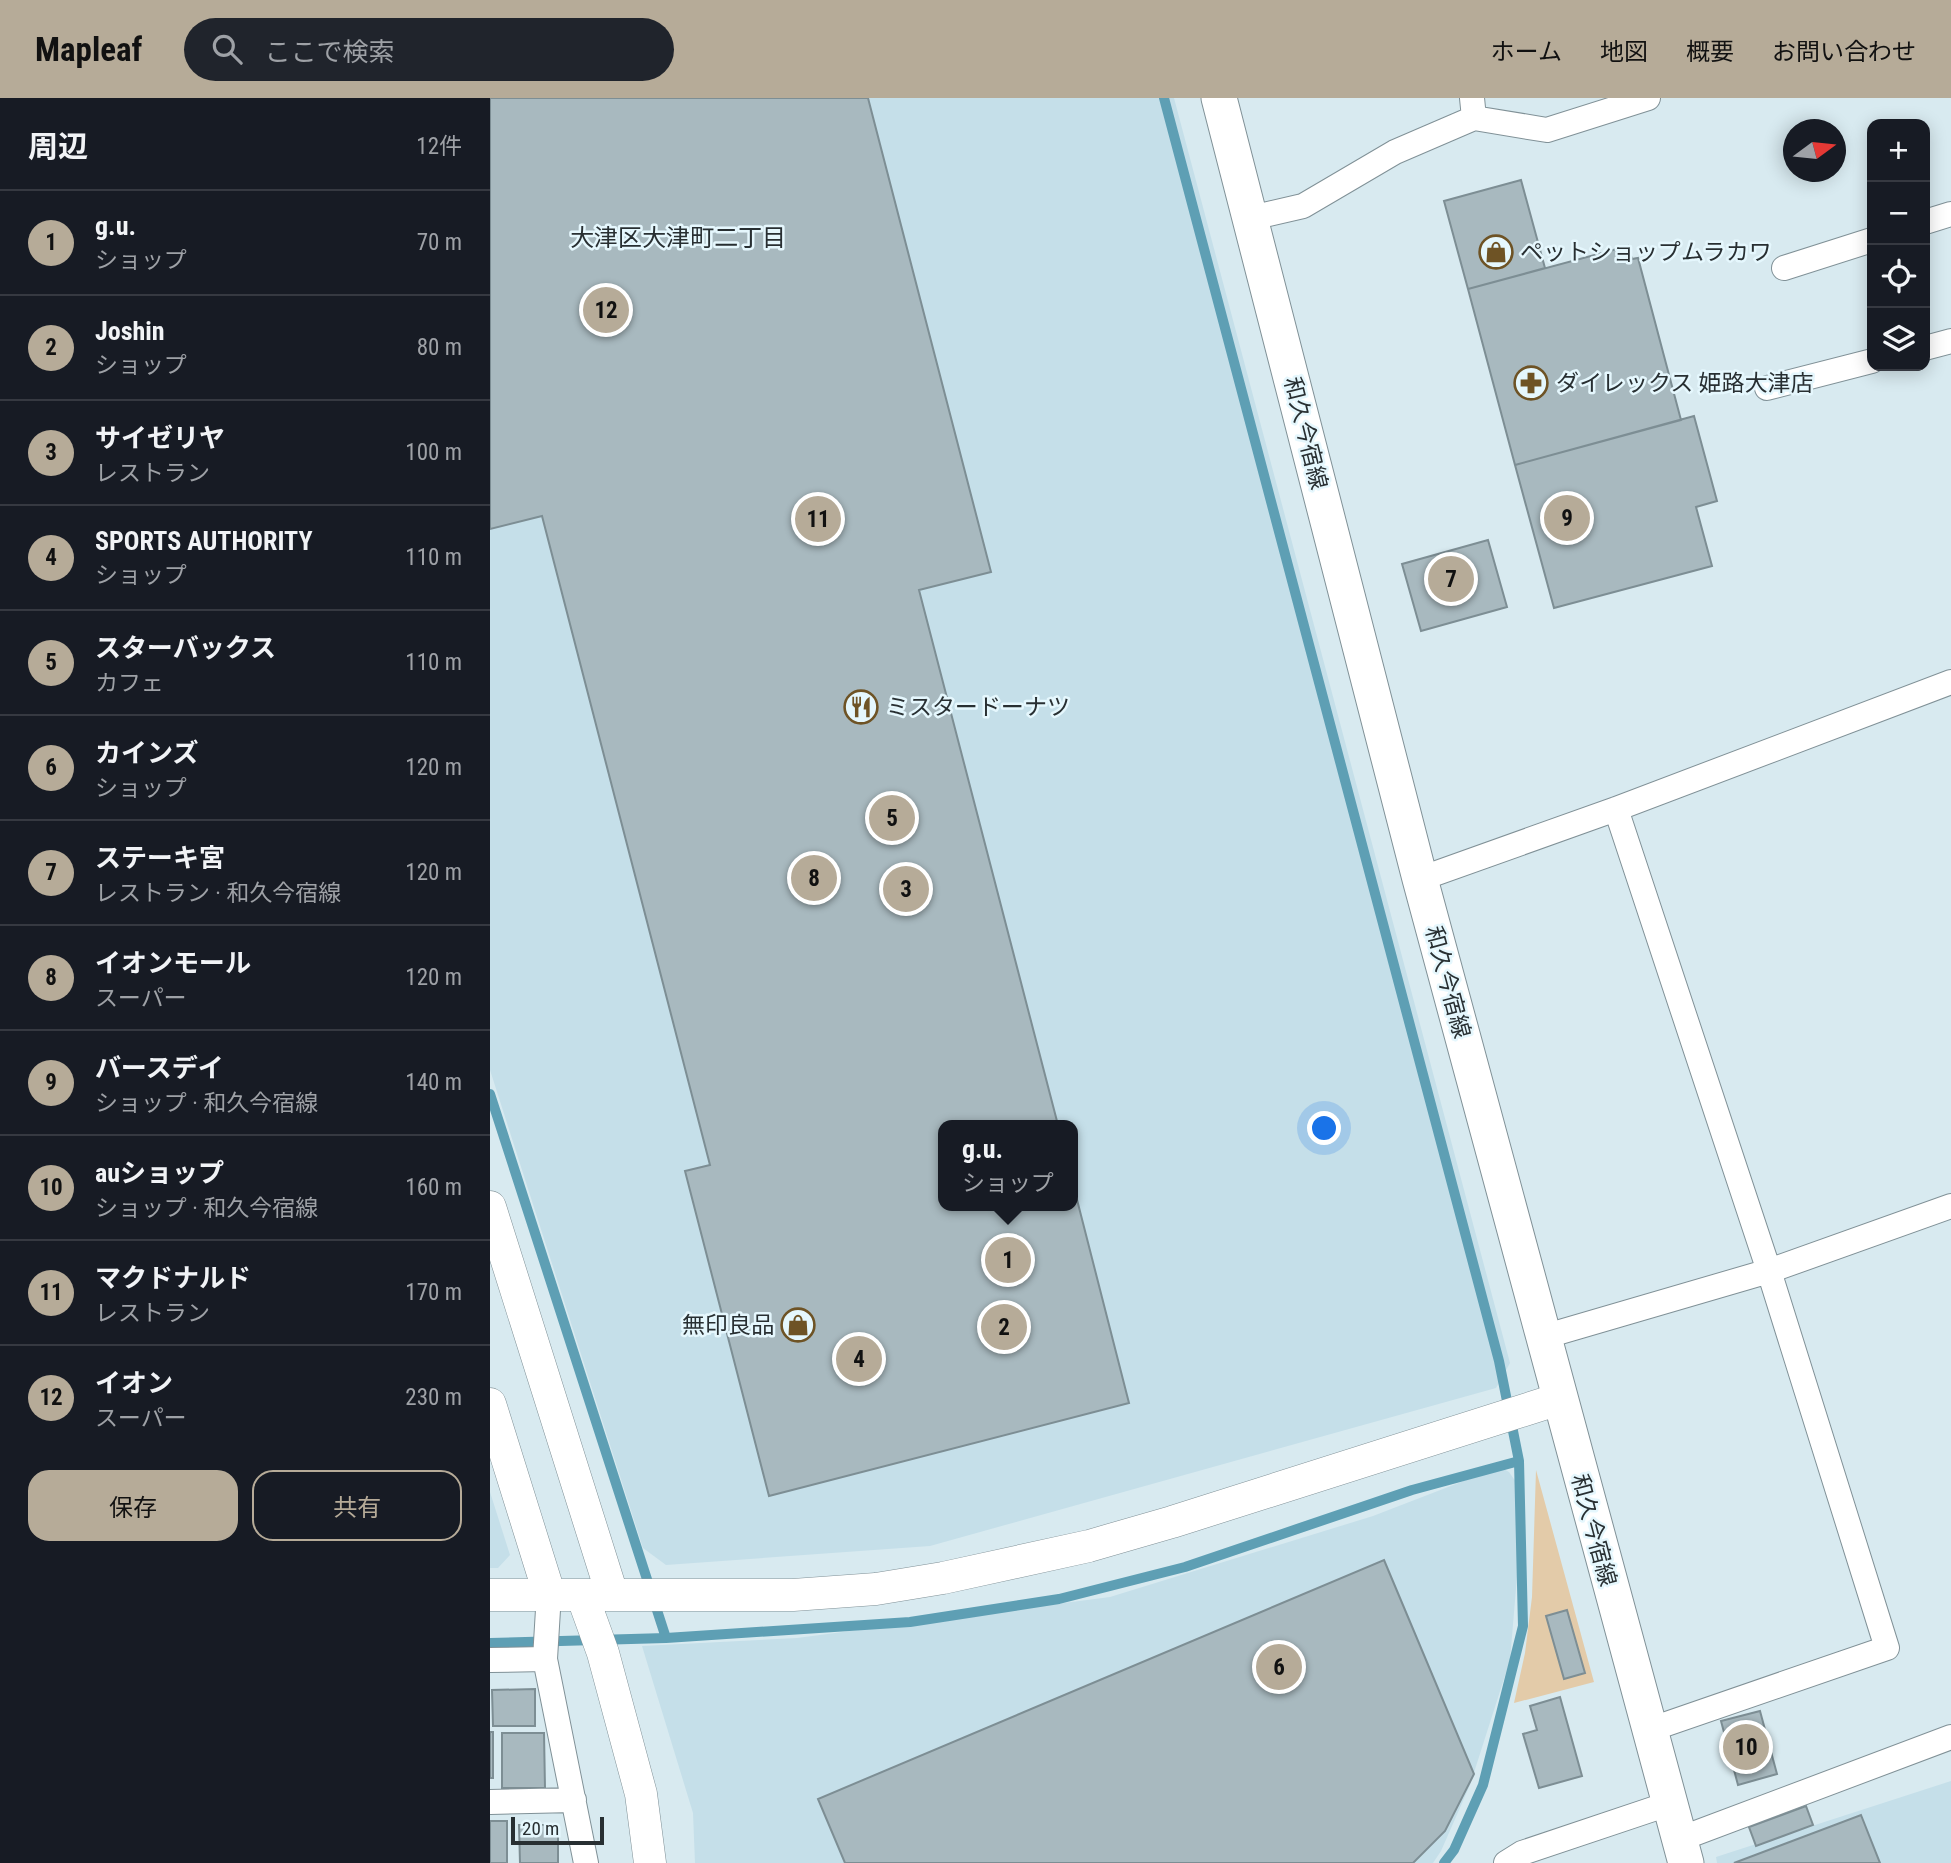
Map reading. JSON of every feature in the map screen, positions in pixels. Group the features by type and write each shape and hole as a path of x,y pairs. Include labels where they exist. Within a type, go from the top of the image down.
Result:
{"main road":[{"name":"和久今宿線","path":"1219,98 1420,879 1683,1851"}],"street":[{"path":"1251,218 1303,206 1473,108 1547,130 1648,98"},
{"path":"1930,220 1951,214"},
{"path":"1784,268 1867,242"},
{"path":"1930,347 1951,341"},
{"path":"1767,388 1867,362"},
{"path":"1420,879 1616,809 1951,682"},
{"path":"1616,809 1769,1271 1888,1648 1649,1730"},
{"path":"490,1206 597,1595 603,1653 641,1794 650,1863"},
{"path":"1544,1337 1769,1271 1951,1206"},
{"path":"490,1595 793,1595 876,1589 943,1578 1089,1546 1149,1529 1559,1399"},
{"path":"490,1404 549,1593 545,1659 586,1863"},
{"path":"490,1660 545,1659"},
{"path":"1683,1851 1951,1737"},
{"path":"490,1802 574,1801"},
{"path":"1518,1860 1671,1803"}],"shaded area":[{"path":"490,98 1174,98 1510,1363 1496,1388 930,1546 666,1565 643,1548 490,1070"},
{"path":"1500,1467 1509,1472 1516,1482 1518,1496 1519,1553 1510,1660 1470,1785 1433,1863 695,1863 693,1813 642,1646 797,1638 1110,1597 1373,1516"},
{"path":"1536,1470 1594,1682 1514,1703 1525,1653 1532,1597"},
{"path":"490,1492 510,1555 498,1568 490,1568"},
{"path":"1951,1781 1951,1863 1717,1863 1716,1857"}],"building":[{"path":"490,98 868,98 991,572 919,590 1057,1120 938,1120 938,1211 1078,1211 1078,1204 1129,1403 769,1496 685,1171 710,1165 542,516 490,529"},
{"path":"1521,180 1545,268 1468,289 1444,201"},
{"path":"1628,246 1632,259 1638,258 1681,420 1515,465 1468,289"},
{"path":"1694,416 1717,501 1696,507 1712,566 1554,608 1515,465"},
{"path":"1488,540 1507,607 1421,631 1402,564"},
{"path":"1384,1560 1474,1774 1445,1831 1413,1863 845,1863 818,1799"},
{"path":"1567,1610 1585,1673 1564,1679 1546,1616"},
{"path":"535,1689 535,1726 493,1726 492,1690"},
{"path":"1560,1697 1582,1776 1539,1788 1523,1734 1537,1730 1530,1706"},
{"path":"1760,1711 1777,1774 1738,1785 1721,1721"},
{"path":"490,1732 493,1732 493,1778 490,1778"},
{"path":"502,1733 544,1733 545,1788 502,1788"},
{"path":"1806,1806 1813,1825 1756,1846 1749,1827"},
{"path":"1861,1815 1880,1863 1734,1863"},
{"path":"490,1821 507,1821 507,1863 490,1863"},
{"path":"519,1825 558,1825 558,1863 520,1863"}],"waterway":[{"path":"1164,98 1499,1361 1519,1461 1523,1626 1483,1785 1454,1850 1444,1863"},
{"path":"490,1094 666,1638"},
{"path":"490,1643 666,1638 910,1622 1059,1599 1185,1567 1412,1490 1519,1461"}],"place":[{"name":"ペットショップムラカワ","path":"1496,252"},
{"name":"イオン","path":"606,310"},
{"name":"ダイレックス 姫路大津店","path":"1531,383"},
{"name":"バースデイ","path":"1567,518"},
{"name":"マクドナルド","path":"818,519"},
{"name":"ステーキ宮","path":"1451,579"},
{"name":"ミスタードーナツ","path":"861,707"},
{"name":"スターバックス","path":"892,818"},
{"name":"イオンモール","path":"814,878"},
{"name":"サイゼリヤ","path":"906,889"},
{"name":"g.u.","path":"1008,1260"},
{"name":"無印良品","path":"798,1325"},
{"name":"Joshin","path":"1004,1327"},
{"name":"SPORTS AUTHORITY","path":"859,1359"},
{"name":"カインズ","path":"1279,1667"},
{"name":"auショップ","path":"1746,1747"}],"district":[{"name":"大津区大津町二丁目","path":"678,238"}]}
